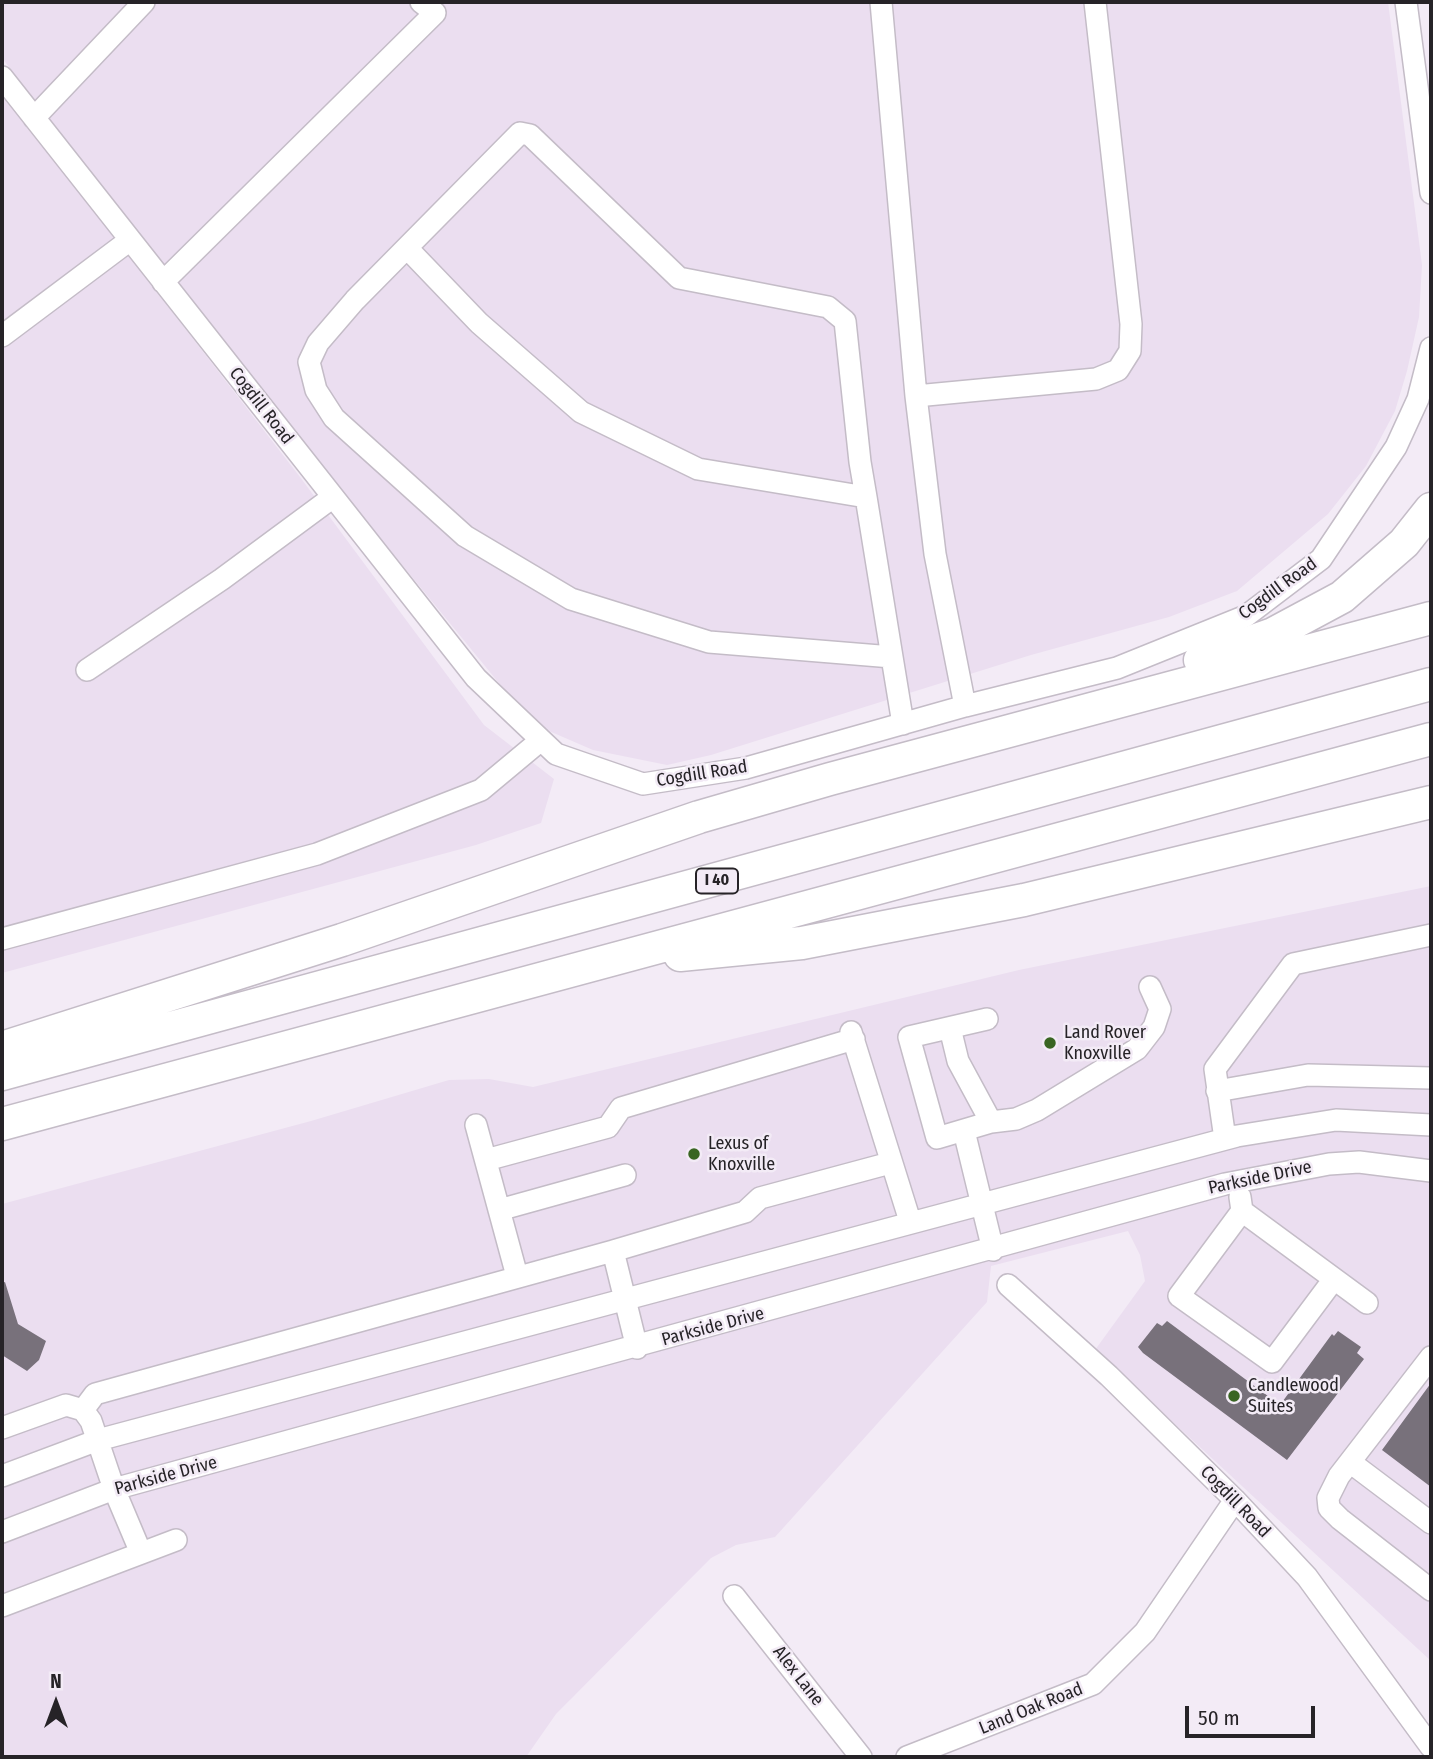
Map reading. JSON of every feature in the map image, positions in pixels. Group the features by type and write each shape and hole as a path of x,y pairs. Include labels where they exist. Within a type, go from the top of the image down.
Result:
{"highway":[{"path":"2,1048 342,940 898,751 1233,650 1273,634 1342,597 1404,543 1431,509"},
{"path":"699,817 1431,618"},
{"name":"I 40","path":"2,1074 1431,684"},
{"path":"2,1124 1431,739"},
{"path":"609,959 735,952 815,940 1151,872 1431,802"}],"street":[{"path":"34,118 144,2"},
{"path":"881,2 922,462 935,554 965,706"},
{"path":"916,396 1096,379 1118,370 1130,351 1131,324 1095,2"},
{"path":"1406,2 1431,193"},
{"path":"163,282 435,6"},
{"name":"Cogdill Road","path":"2,78 476,678 556,754 643,784 746,768 965,706 1117,668 1246,616 1321,559 1396,447 1418,399 1431,348"},
{"path":"892,657 709,642 571,599 465,536 334,418 316,390 309,362 318,343 355,300 520,133 530,135 679,278 828,307 845,321 866,497 903,724"},
{"path":"2,336 130,240"},
{"path":"407,248 479,323 581,412 698,469 866,497"},
{"path":"87,670 222,579 333,497"},
{"path":"2,939 317,854 481,790 541,740"},
{"path":"1225,1139 1215,1069 1293,964 1431,935"},
{"path":"986,1018 909,1037 937,1138 991,1122 1016,1119 1037,1110 1137,1049 1154,1027 1160,1009 1150,986"},
{"path":"950,1028 962,1071 991,1122"},
{"path":"486,1160 608,1127 621,1108 852,1035 910,1221"},
{"path":"1217,1091 1308,1075 1431,1078"},
{"path":"2,1476 98,1440 980,1202 1225,1139 1336,1120 1431,1125"},
{"path":"476,1125 517,1276"},
{"path":"964,1131 993,1250"},
{"name":"Parkside Drive","path":"2,1532 114,1489 637,1348 1267,1173 1359,1162 1431,1171"},
{"path":"83,1410 95,1394 613,1251 745,1212 760,1198 890,1163"},
{"path":"499,1210 625,1175"},
{"path":"1238,1181 1241,1211 1179,1296 1272,1362 1334,1279"},
{"path":"1241,1211 1367,1303"},
{"path":"613,1251 637,1348"},
{"name":"Cogdill Road","path":"1008,1286 1109,1377 1235,1500 1307,1577 1431,1746"},
{"path":"1431,1357 1350,1462 1328,1498 1329,1508 1431,1590"},
{"path":"2,1429 66,1405 83,1410 98,1440 114,1489 141,1553"},
{"path":"1350,1462 1431,1523"},
{"name":"Land Oak Road","path":"907,1757 1093,1684 1145,1632 1235,1500"},
{"path":"2,1606 176,1540"},
{"name":"Alex Lane","path":"734,1596 861,1757"}],"shaded area":[{"path":"2,2 1388,2 1422,265 1419,317 1407,371 1395,411 1366,466 1328,514 1237,591 1169,617 1031,655 711,755 667,765 593,750 549,731 512,699 257,388 2,58"},
{"path":"2,92 300,477 484,725 554,779 541,823 476,845 2,973"},
{"path":"1431,886 1431,1661 1095,1350 1145,1281 1140,1255 1128,1231 991,1266 987,1302 775,1537 736,1545 711,1558 556,1714 526,1757 2,1757 2,1204 311,1121 449,1080 489,1079 533,1087 1019,970"}],"building":[{"path":"5,1282 18,1324 46,1341 39,1360 27,1371 2,1355 2,1283"},
{"name":"Candlewood Suites","path":"1167,1321 1280,1405 1332,1334 1334,1336 1338,1331 1361,1347 1357,1353 1364,1359 1287,1460 1143,1353 1138,1347 1157,1323 1162,1326"},
{"path":"1431,1383 1431,1487 1382,1450"}],"place":[{"name":"Land Rover Knoxville","path":"1050,1043"},
{"name":"Lexus of Knoxville","path":"694,1154"},
{"name":"Candlewood Suites","path":"1234,1396"}]}
